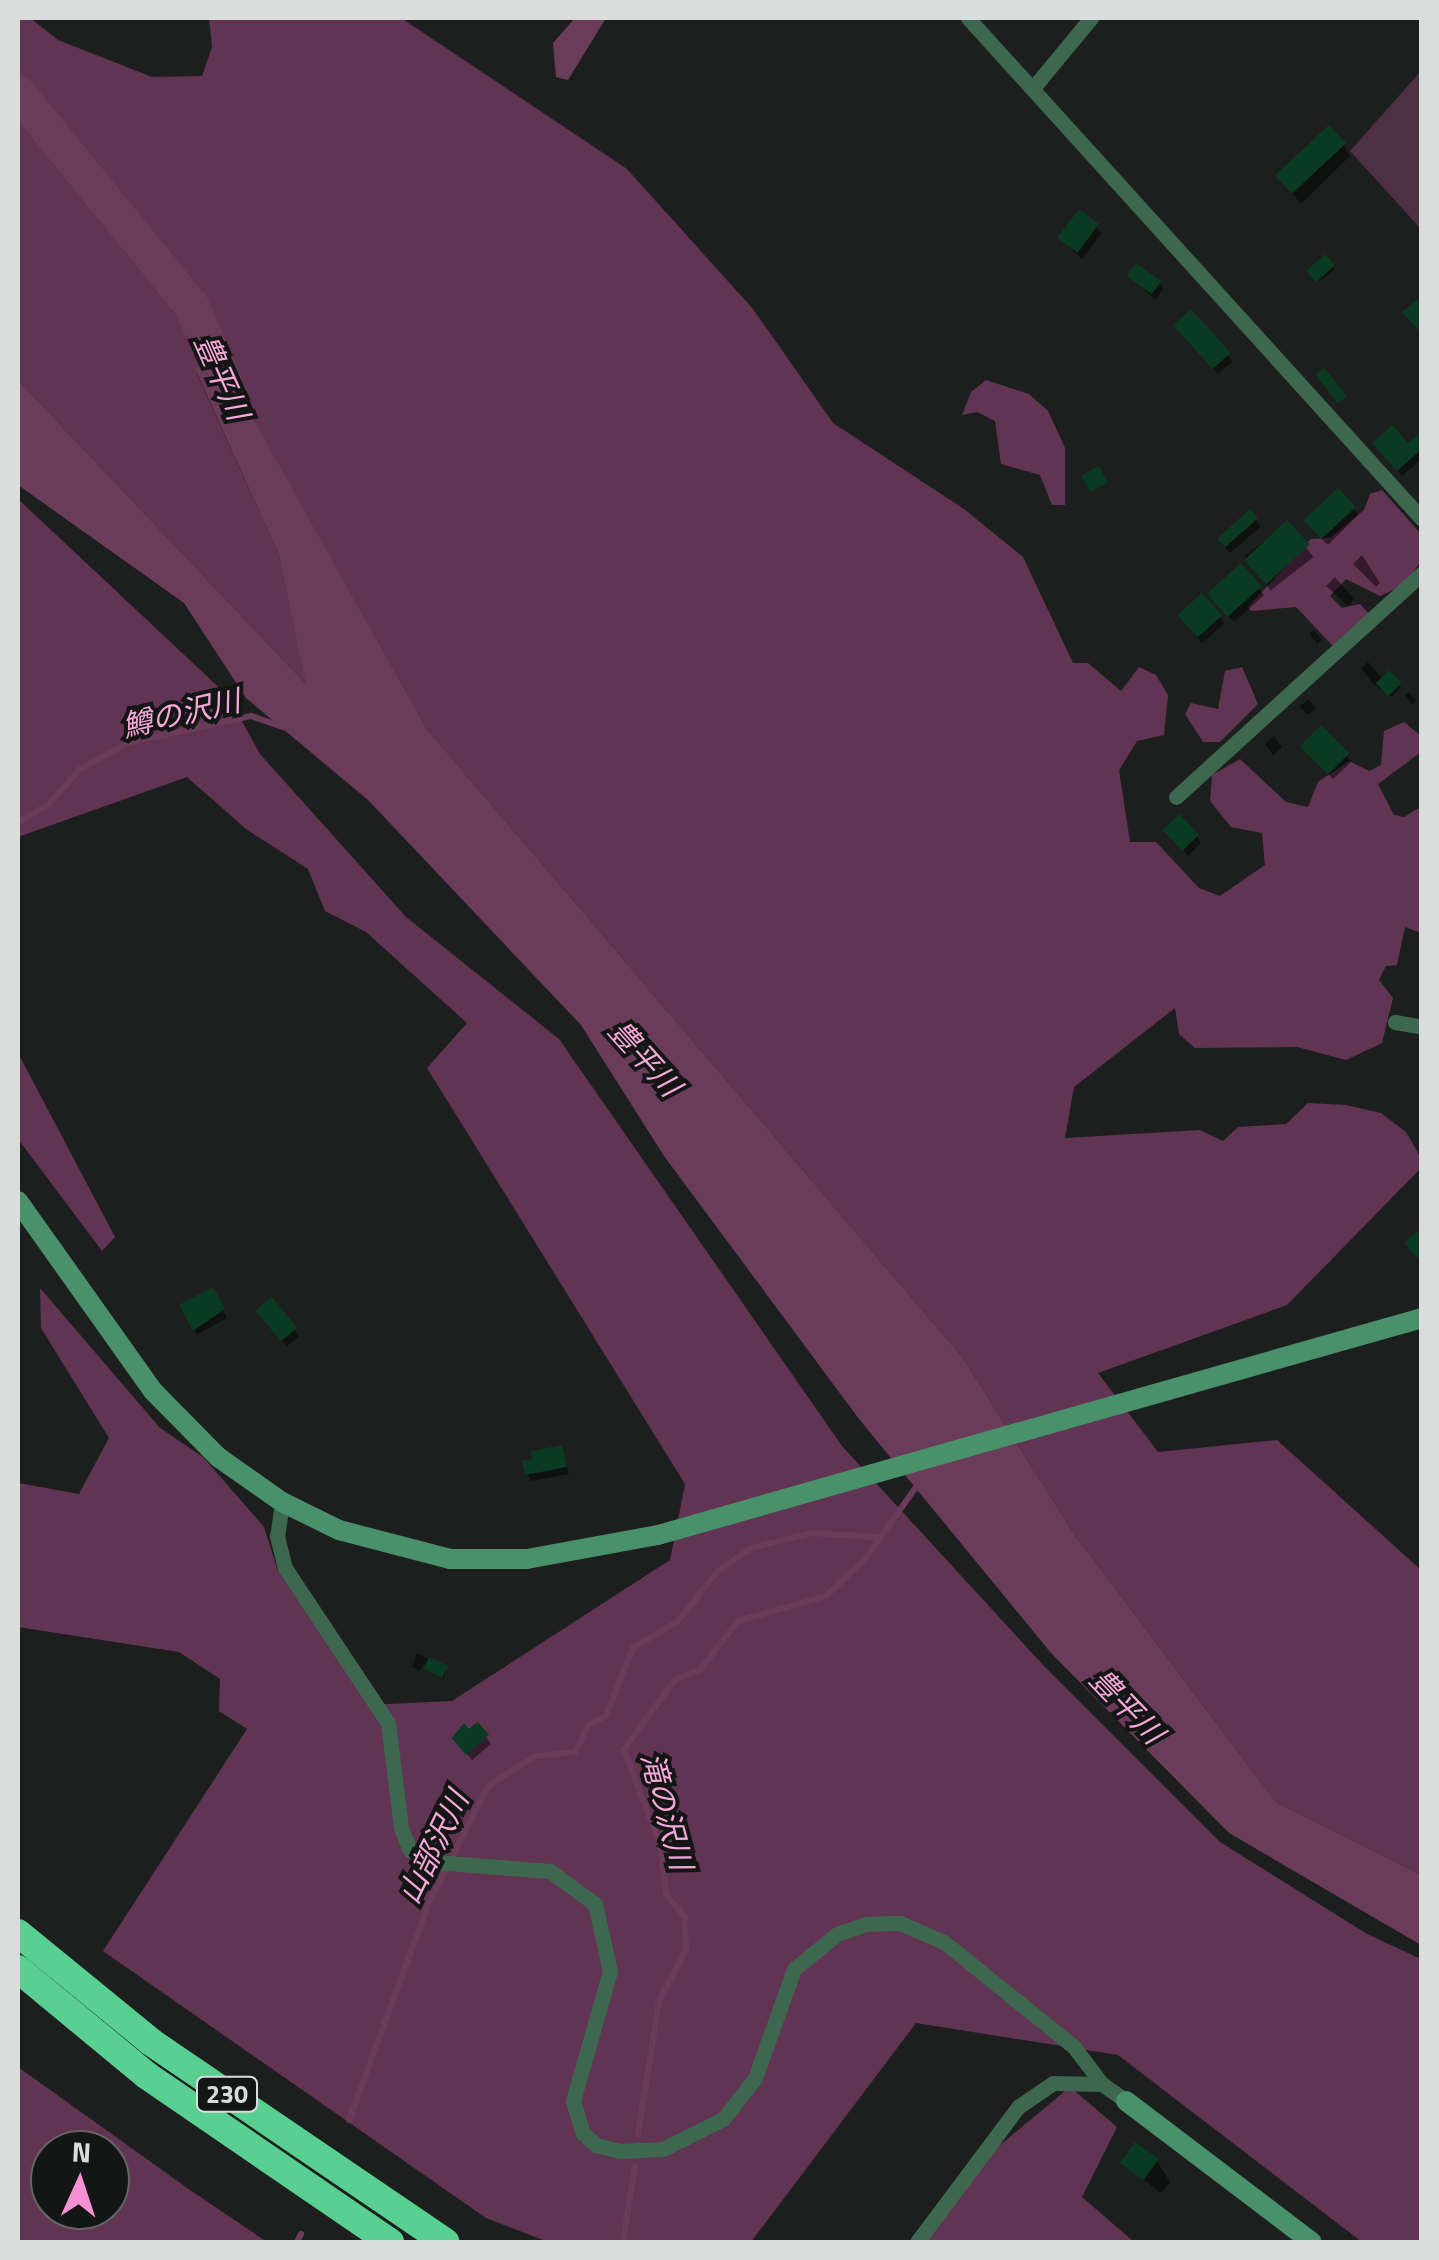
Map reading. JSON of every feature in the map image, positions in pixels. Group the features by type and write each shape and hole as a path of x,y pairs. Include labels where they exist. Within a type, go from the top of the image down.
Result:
{"highway":[{"name":"230","path":"18,1934 150,2042 445,2242"},
{"name":"230","path":"18,1970 146,2075 390,2242"}],"street":[{"path":"968,18 1422,519"},
{"path":"1033,88 1092,18"},
{"path":"1176,796 1422,573"},
{"path":"1395,1022 1422,1027"},
{"path":"18,1201 152,1391 218,1457 282,1502 374,1542 485,1560 589,1550 824,1491 1138,1397 1422,1318"},
{"path":"282,1502 277,1536 285,1568 388,1723 401,1828 410,1850 443,1862 550,1870 595,1904 610,1971 573,2101 583,2133 596,2144 620,2151 663,2149 724,2119 755,2078 794,1969 817,1946 866,1924 900,1923 944,1942 1074,2047 1102,2084 1312,2242"},
{"path":"917,2242 1018,2107 1053,2083 1102,2084"}],"shaded area":[{"path":"18,18 30,18 58,40 152,77 202,76 212,47 209,18 401,18 627,169 753,309 833,423 964,509 1023,557 1073,663 1088,663 1121,691 1139,667 1156,675 1168,695 1164,735 1137,741 1119,770 1130,842 1156,842 1199,888 1220,896 1265,865 1262,833 1231,827 1210,801 1212,775 1240,759 1286,802 1308,807 1318,782 1349,761 1369,771 1381,765 1384,731 1404,722 1421,736 1421,752 1378,784 1394,815 1404,817 1422,806 1421,933 1405,927 1397,965 1386,966 1379,980 1393,998 1382,1043 1346,1060 1297,1047 1195,1048 1179,1034 1175,1008 1074,1087 1065,1138 1200,1130 1223,1141 1238,1127 1286,1124 1308,1103 1346,1105 1381,1113 1406,1132 1421,1158 1421,1168 1287,1305 1098,1373 1158,1452 1277,1440 1421,1570 1421,1875 1276,1802 1076,1537 963,1358 427,729 214,350 196,372 279,555 308,686 18,380"},
{"path":"1421,71 1421,229 1350,151"},
{"path":"986,380 1029,394 1048,411 1065,448 1065,505 1052,505 1040,475 1001,464 995,421 977,412 962,415 971,392"},
{"path":"1382,490 1421,534 1421,561 1404,585 1380,596 1346,579 1330,596 1342,608 1360,604 1370,615 1333,646 1296,607 1251,611 1248,607 1311,539 1330,538 1364,510 1370,494"},
{"path":"18,499 228,696 260,754 406,917 559,1039 842,1446 1043,1665 1220,1842 1367,1934 1421,1959 1421,2242 1362,2242 1118,2055 916,2023 751,2242 548,2242 486,2218 103,1951 247,1729 219,1711 220,1679 179,1652 18,1627 18,1483 79,1494 109,1438 41,1328 40,1288 160,1428 203,1457 264,1527 278,1571 368,1705 452,1701 670,1560 685,1484 427,1068 467,1023 366,932 325,911 308,869 246,829 187,777 18,837"},
{"path":"1242,667 1258,704 1220,742 1203,742 1185,714 1191,703 1218,709 1225,671"},
{"path":"18,1053 115,1237 102,1251 18,1139"},
{"path":"18,2067 106,2130 30,2130 30,2230 130,2230 130,2147 267,2242 18,2242"},
{"path":"1070,2087 1117,2127 1082,2197 1134,2242 926,2240 970,2170"}],"water":[{"path":"575,18 606,18 568,80 556,77 553,43"},
{"path":"214,349 427,729 963,1358 1076,1537 1276,1802 1421,1875 1421,1945 1229,1833 1051,1653 859,1419 664,1156 581,1025 368,800 246,698 184,603 18,485 18,380 306,684 279,555 196,371"}],"building":[{"path":"1329,125 1346,143 1292,194 1275,175"},
{"path":"1079,209 1099,224 1077,253 1057,238"},
{"path":"1325,254 1335,265 1316,282 1306,271"},
{"path":"1136,263 1161,281 1152,294 1127,276"},
{"path":"1422,296 1422,334 1402,312"},
{"path":"1191,309 1230,353 1213,369 1173,325"},
{"path":"1324,368 1347,396 1338,403 1315,375"},
{"path":"1392,425 1408,443 1422,431 1422,449 1397,471 1372,443"},
{"path":"1099,466 1108,483 1090,492 1081,475"},
{"path":"1338,488 1356,507 1321,539 1304,520"},
{"path":"1250,509 1258,518 1225,547 1217,538"},
{"path":"1287,520 1310,544 1266,584 1244,560"},
{"path":"1241,563 1262,586 1228,617 1207,594"},
{"path":"1202,593 1222,615 1198,637 1177,615"},
{"path":"1389,670 1402,683 1388,696 1376,683"},
{"path":"1321,725 1349,753 1328,774 1300,746"},
{"path":"1179,814 1199,835 1183,851 1162,830"},
{"path":"1422,1231 1422,1263 1404,1243"},
{"path":"213,1287 225,1309 193,1331 179,1305"},
{"path":"272,1297 297,1328 281,1341 256,1310"},
{"path":"562,1445 567,1467 525,1475 522,1461 532,1459 531,1451"},
{"path":"429,1657 448,1666 443,1678 424,1669"},
{"path":"478,1722 489,1735 466,1755 452,1738 464,1723 469,1729"},
{"path":"1135,2142 1159,2159 1144,2180 1120,2163"}],"waterway":[{"name":"豊平川","path":"18,93 191,305 230,396"},
{"name":"鱒の沢川","path":"18,823 49,804 80,769 128,743 251,716 283,727"},
{"name":"滝の沢川","path":"638,2134 659,2001 686,1950 685,1917 666,1894 660,1845 624,1749 675,1680 700,1670 738,1621 826,1596 866,1558 919,1483"},
{"name":"山部沢川","path":"349,2120 430,1900 488,1786 535,1756 575,1752 589,1725 606,1716 633,1648 678,1621 718,1571 751,1548 811,1533 876,1537"},
{"name":"滝の沢川","path":"623,2242 635,2166"},
{"name":"山部沢川","path":"297,2242 301,2234"}]}
